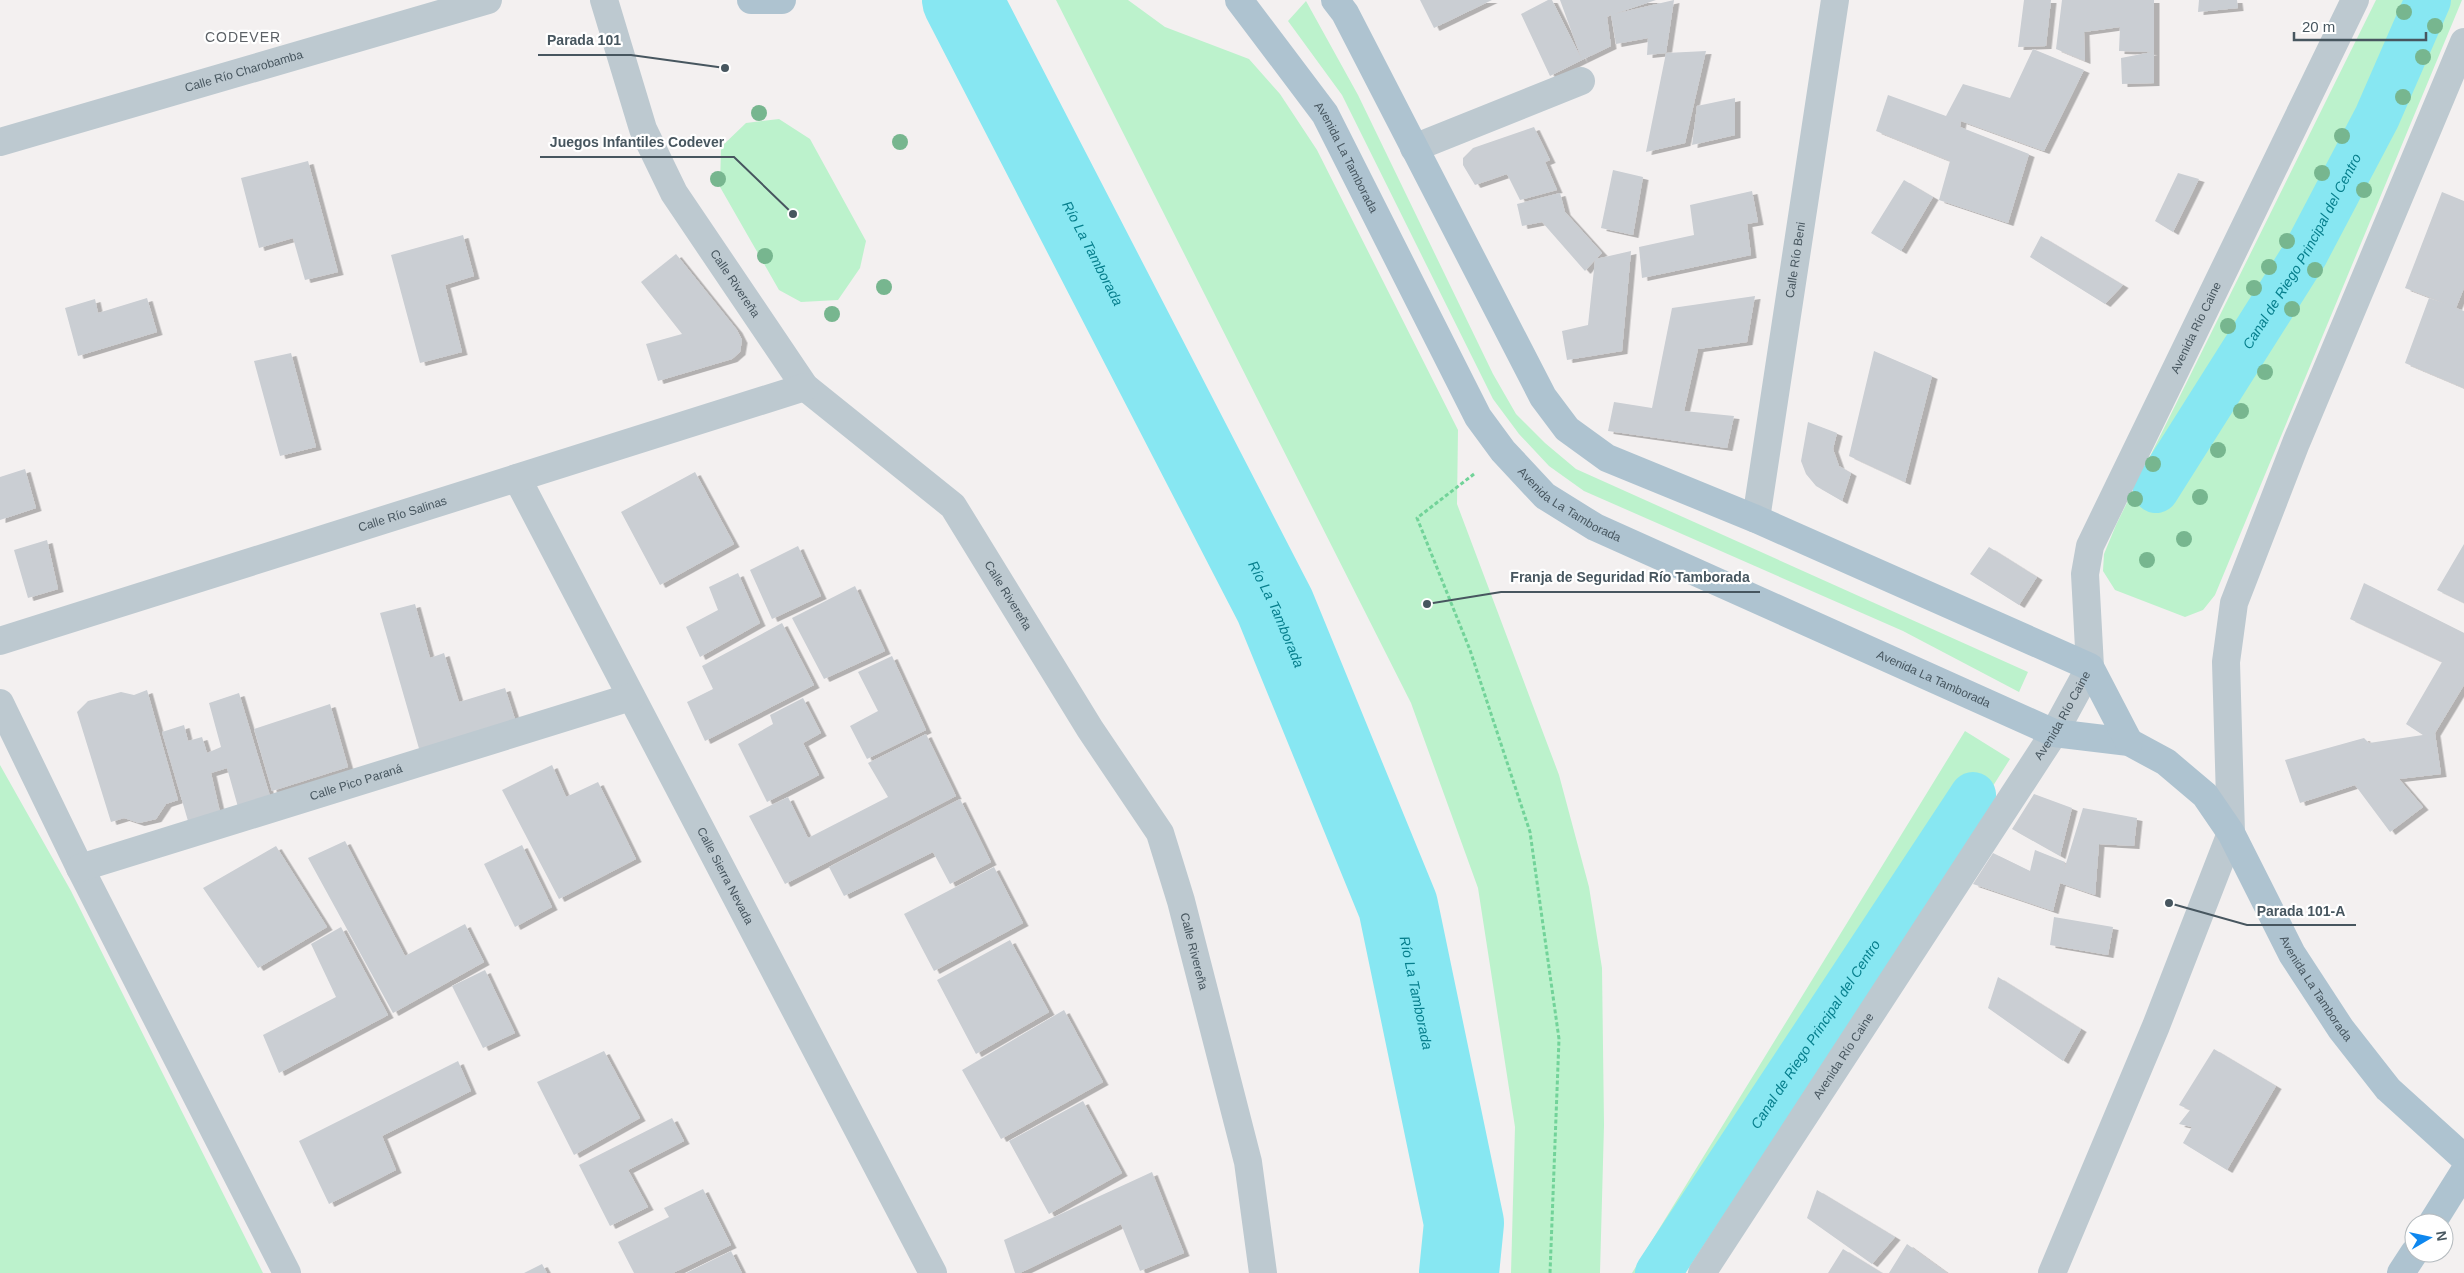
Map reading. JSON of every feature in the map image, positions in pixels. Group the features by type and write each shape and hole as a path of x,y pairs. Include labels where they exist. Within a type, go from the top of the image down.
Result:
{"main road":[{"path":"751,0 782,0"},
{"name":"Avenida La Tamborada","path":"1239,0 1325,114 1478,417 1504,451 1545,496 1595,527 2054,734 2129,742 2166,762 2205,796 2231,833 2292,954 2341,1030 2388,1089 2464,1158"},
{"path":"1335,0 1344,12 1543,397 1567,429 1607,458 1756,519 2090,667 2129,742"},
{"path":"2438,1213 2464,1172"}],"street":[{"name":"Calle Río Charobamba","path":"0,142 488,0"},
{"name":"Calle Rivereña","path":"604,0 643,129 674,193 805,387 953,506 1090,729 1160,833 1181,901 1248,1162 1263,1273"},
{"name":"Calle Río Beni","path":"1756,519 1835,0"},
{"name":"Avenida Río Caine","path":"1702,1273 2054,734 2090,667 2085,574 2090,546 2355,0"},
{"path":"2052,1273 2156,1026 2231,833 2226,662 2234,603 2296,443 2464,42"},
{"path":"1414,148 1581,81"},
{"name":"Calle Río Salinas","path":"0,641 805,387"},
{"name":"Calle Sierra Nevada","path":"517,478 933,1273"},
{"name":"Calle Pico Paraná","path":"80,868 631,697"},
{"path":"0,703 80,868 287,1273"}],"path":[{"path":"1504,451 1417,518 1470,650 1530,832 1559,1039 1550,1273"}],"green space":[{"path":"1056,0 1128,0 1165,27 1249,59 1280,94 1317,150 1458,430 1457,504 1559,775 1589,887 1602,968 1604,1125 1600,1273 1511,1273 1515,1127 1478,888 1411,703"},
{"path":"2376,0 2462,0 2215,595 2203,610 2185,617 2115,590 2103,571 2104,554 2116,525"},
{"path":"1306,1 1358,95 1493,374 1516,414 1545,443 1576,469 2028,672 2019,692 1903,631 1584,491 1549,466 1519,434 1493,399 1342,95 1288,21"},
{"path":"779,119 810,139 866,241 860,268 838,300 801,302 779,290 720,187 721,147 746,123"},
{"path":"1965,731 2010,759 1685,1273 1632,1273"},
{"path":"0,765 71,891 263,1273 0,1273"}],"building":[{"path":"1420,0 1492,0 1434,28"},
{"path":"1548,0 1552,0 1582,60 1550,76 1521,14"},
{"path":"1560,0 1656,0 1614,14 1674,0 1666,53 1647,55 1648,38 1616,44 1611,15 1607,17 1611,46 1582,60"},
{"path":"2024,0 2051,0 2046,46 2018,47"},
{"path":"2062,0 2154,0 2154,83 2122,84 2121,58 2152,52 2119,51 2120,27 2084,32 2085,61 2056,49"},
{"path":"2199,0 2237,0 2238,8 2198,12"},
{"path":"2033,49 2084,70 2044,151 1961,121 1960,127 2029,154 2008,223 1939,200 1950,161 1876,131 1888,95 1946,116 1963,84 2010,98"},
{"path":"1706,51 1685,143 1646,152 1666,53"},
{"path":"1735,98 1735,135 1692,145 1697,106"},
{"path":"1534,127 1550,160 1545,162 1557,190 1520,200 1507,174 1475,185 1463,165 1463,158 1473,148"},
{"path":"308,161 338,272 305,280 293,238 259,248 241,178"},
{"path":"1613,170 1643,177 1633,235 1601,228"},
{"path":"2178,173 2199,179 2173,232 2155,221"},
{"path":"1904,180 1933,197 1901,251 1871,233"},
{"path":"1752,191 1758,222 1747,224 1751,255 1642,278 1639,247 1694,235 1690,205"},
{"path":"2442,192 2464,201 2464,288 2456,308 2464,311 2464,388 2405,363 2429,298 2447,304 2405,288"},
{"path":"1560,193 1565,212 1602,253 1596,259 1631,251 1622,351 1567,360 1562,331 1588,325 1595,260 1585,271 1542,222 1522,226 1517,204"},
{"path":"463,235 474,276 445,285 462,352 420,363 391,255"},
{"path":"2041,236 2123,285 2105,304 2030,257"},
{"path":"676,254 737,330 742,340 740,352 732,359 658,381 646,344 682,334 641,282"},
{"path":"1755,296 1747,342 1698,349 1684,411 1734,416 1727,448 1608,431 1614,402 1652,408 1672,308"},
{"path":"147,298 157,332 78,356 65,308 95,299 98,313"},
{"path":"1874,351 1932,376 1905,482 1849,456"},
{"path":"291,353 316,447 280,456 254,361"},
{"path":"1808,422 1837,433 1833,449 1839,466 1851,473 1842,501 1816,486 1806,474 1801,461"},
{"path":"25,469 36,508 0,520 0,477"},
{"path":"695,472 734,544 660,585 621,512"},
{"path":"47,540 58,589 28,598 14,550"},
{"path":"2464,544 2464,603 2437,590"},
{"path":"798,546 821,596 772,619 750,570"},
{"path":"1989,547 2037,577 2019,605 1970,574"},
{"path":"738,573 760,623 700,657 686,627 718,610 709,587"},
{"path":"2364,583 2464,633 2464,685 2435,733 2441,774 2399,779 2423,807 2390,832 2355,785 2300,803 2285,760 2364,738 2369,743 2423,735 2406,724 2442,662 2350,619"},
{"path":"855,586 885,651 824,679 792,618"},
{"path":"415,604 430,658 444,653 459,702 505,688 516,722 420,752 380,613"},
{"path":"782,623 814,685 705,741 687,702 713,689 702,666"},
{"path":"892,656 926,730 867,759 850,726 878,711 858,672"},
{"path":"147,690 178,800 166,804 156,819 139,823 124,818 111,822 77,712 88,701 121,692 134,695"},
{"path":"239,693 270,796 238,807 227,768 211,773 220,812 188,821 162,732 184,725 188,741 202,737 207,753 221,747 209,703"},
{"path":"803,698 821,733 803,743 819,775 767,802 738,744 773,724 770,715"},
{"path":"330,704 348,767 272,791 254,729"},
{"path":"926,734 956,796 785,884 749,816 788,797 808,838 888,797 868,763"},
{"path":"552,765 566,797 598,782 636,859 559,899 502,790"},
{"path":"2034,794 2072,808 2060,856 2012,829"},
{"path":"960,799 991,862 950,884 933,852 844,896 829,867"},
{"path":"2083,808 2137,818 2134,846 2099,844 2095,895 2060,883 2053,911 1973,884 1993,853 2030,871 2035,850 2065,862 2064,870"},
{"path":"345,841 405,956 465,924 484,962 393,1013 308,858"},
{"path":"522,845 552,907 515,927 484,864"},
{"path":"276,846 327,927 258,968 203,888"},
{"path":"994,867 1023,923 934,971 904,914"},
{"path":"2054,917 2113,927 2108,955 2050,945"},
{"path":"341,927 388,1015 279,1073 263,1035 336,997 311,944"},
{"path":"1010,940 1049,1012 976,1054 937,980"},
{"path":"485,970 515,1033 483,1048 452,986"},
{"path":"1998,977 2081,1029 2063,1061 1988,1008"},
{"path":"1064,1010 1103,1082 1001,1139 962,1070"},
{"path":"2214,1049 2276,1086 2227,1170 2183,1143 2192,1127 2179,1124 2190,1110 2179,1105"},
{"path":"604,1051 640,1118 574,1155 537,1082"},
{"path":"458,1061 471,1091 382,1136 396,1170 329,1204 299,1141"},
{"path":"1083,1101 1122,1173 1049,1214 1009,1141"},
{"path":"672,1118 684,1141 628,1170 648,1207 610,1226 579,1165"},
{"path":"1152,1172 1184,1253 1140,1271 1121,1224 1020,1273 1015,1273 1004,1240"},
{"path":"703,1189 731,1245 673,1273 634,1273 618,1242 669,1217 664,1208"},
{"path":"1817,1190 1895,1237 1872,1264 1807,1218"},
{"path":"1907,1244 1947,1273 1889,1273"},
{"path":"1843,1249 1882,1273 1828,1273"},
{"path":"731,1251 742,1273 686,1273"},
{"path":"542,1264 547,1273 524,1273"}],"waterway":[{"name":"Río La Tamborada","path":"962,0 1275,606 1398,906 1464,1223 1459,1273"},
{"name":"Canal de Riego Principal del Centro","path":"2156,490 2305,254 2377,117 2428,0"},
{"name":"Canal de Riego Principal del Centro","path":"1658,1273 1973,795"}],"place":[{"name":"Parada 101","path":"725,68"},
{"name":"Juegos Infantiles Codever","path":"793,214"},
{"name":"Franja de Seguridad Río Tamborada","path":"1427,604"},
{"name":"Parada 101-A","path":"2169,903"}],"district":[{"name":"CODEVER","path":"243,37"}]}
